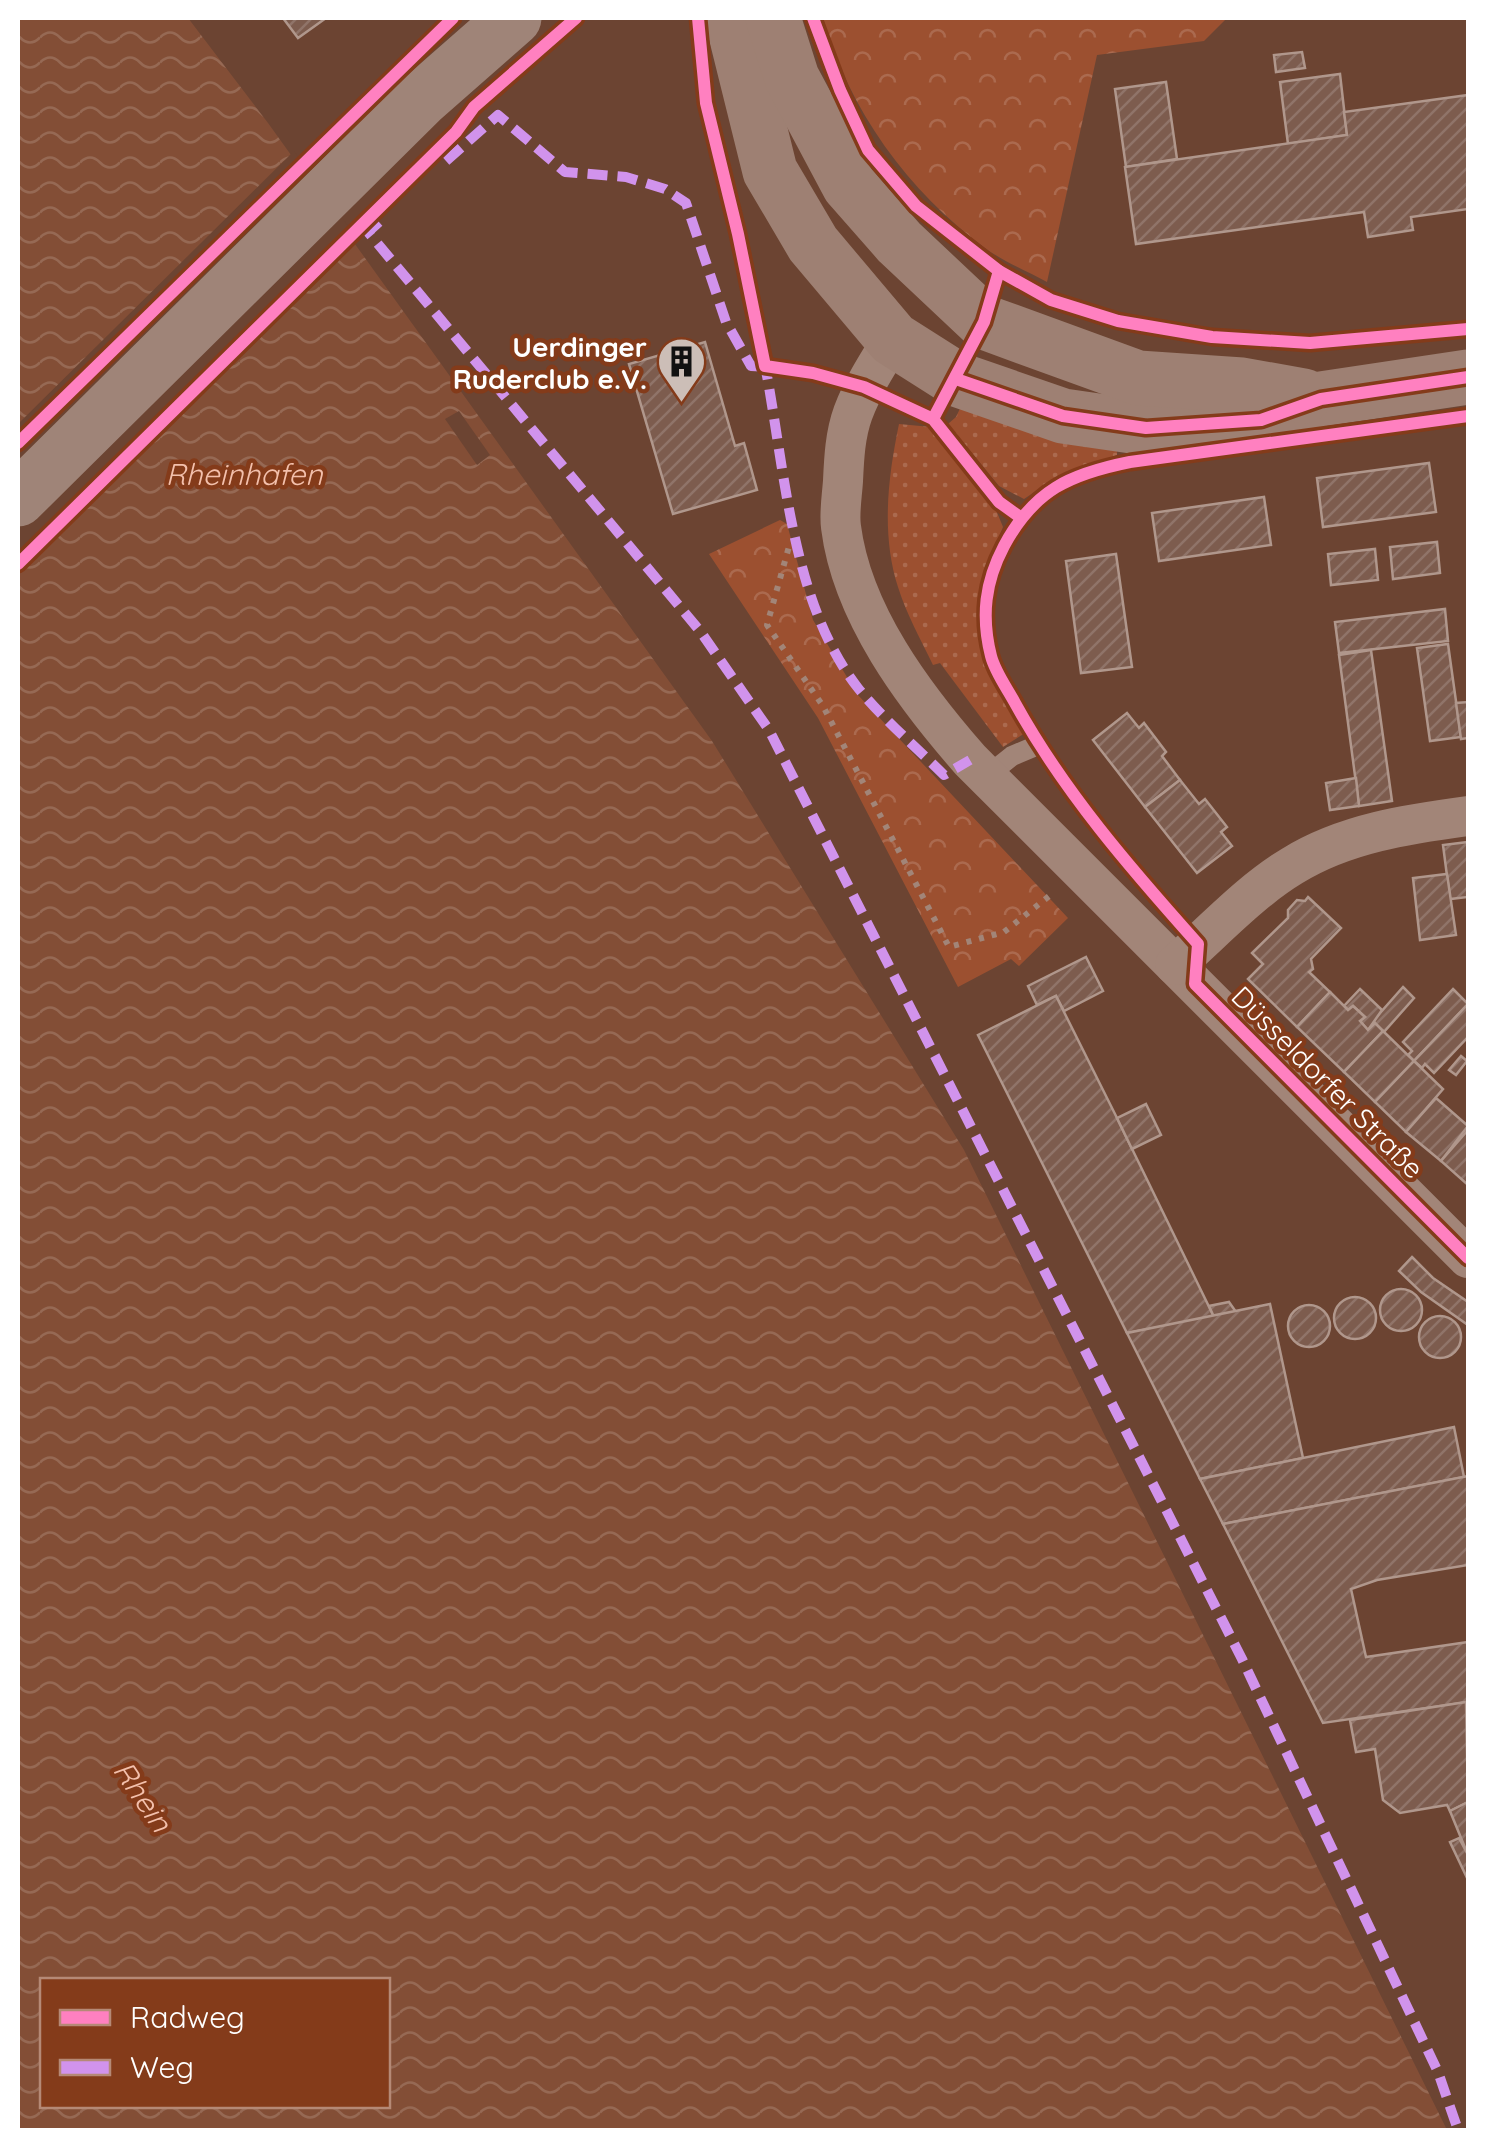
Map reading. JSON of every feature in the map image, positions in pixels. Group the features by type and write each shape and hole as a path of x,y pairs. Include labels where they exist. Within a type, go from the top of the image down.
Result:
{"main road":[{"path":"18,499 423,98 514,18"},
{"path":"732,18 770,171 813,244 893,338 956,379 1062,416 1146,428 1261,420 1322,399 1468,376"},
{"path":"773,18 792,78 848,184 930,273 984,322 1138,378 1242,385 1322,399"},
{"path":"893,338 930,273"}],"street":[{"name":"Düsseldorfer Straße","path":"893,338 864,387 852,417 844,453 840,526 857,588 918,696 987,776 1468,1258"},
{"path":"1175,965 1256,892 1292,866 1339,843 1390,829 1468,816"}],"lane":[{"path":"987,776 1012,756 1038,745"}],"path":[{"path":"796,541 790,543 767,625 823,706 949,947 1004,932 1047,900"}],"green space":[{"path":"823,18 1227,18 1204,41 1097,55 1047,282 985,248 957,226 907,174 848,85"},
{"path":"965,398 1117,438 1117,455 1057,477 1024,499 999,486 948,424"},
{"path":"899,424 931,427 994,505 1003,527 985,578 980,628 990,673 1025,733 1003,747 940,663 933,665 898,587 889,547 888,506"},
{"path":"780,520 787,524 813,620 857,694 1068,918 1019,966 1011,959 958,987 818,718 709,554"}],"water":[{"path":"18,18 188,18 268,123 712,741 964,1150 1447,2130 18,2130"}],"pier":[{"path":"294,151 356,237 18,570 18,424"},
{"path":"459,411 490,455 477,465 445,419"}],"building":[{"path":"283,18 326,18 298,38"},
{"path":"1302,52 1305,68 1276,72 1274,55"},
{"path":"1340,74 1347,135 1288,144 1280,82"},
{"path":"1166,82 1177,159 1126,167 1115,89"},
{"path":"1468,95 1468,209 1411,217 1413,230 1368,237 1364,212 1136,244 1125,167 1347,135 1344,112"},
{"name":"Uerdinger Ruderclub e.V.","path":"705,342 735,446 744,443 757,490 673,514 629,364"},
{"path":"1429,463 1436,512 1323,527 1317,478"},
{"path":"1264,497 1271,545 1159,561 1152,513"},
{"path":"1437,542 1440,573 1393,579 1390,547"},
{"path":"1375,549 1378,580 1331,585 1328,554"},
{"path":"1116,554 1132,667 1081,673 1066,561"},
{"path":"1445,609 1448,641 1339,653 1335,622"},
{"path":"1448,644 1461,737 1430,741 1417,648"},
{"path":"1371,650 1392,801 1359,806 1339,655"},
{"path":"1468,702 1468,738 1461,739 1456,703"},
{"path":"1127,713 1139,728 1144,723 1166,752 1162,756 1180,780 1145,807 1093,740"},
{"path":"1356,778 1359,806 1330,810 1326,783"},
{"path":"1180,780 1199,804 1205,799 1227,827 1221,832 1232,846 1197,873 1145,807"},
{"path":"1468,842 1468,897 1450,899 1443,845"},
{"path":"1447,874 1456,935 1420,940 1413,878"},
{"path":"1308,897 1341,928 1311,959 1313,969 1309,972 1330,992 1297,1027 1248,979 1263,964 1252,953 1288,918 1288,910 1297,900 1305,901"},
{"path":"1086,957 1103,991 1064,1011 1056,996 1037,1005 1028,986"},
{"path":"1403,987 1414,998 1384,1032 1373,1021"},
{"path":"1360,989 1382,1010 1368,1030 1360,1021 1365,1017 1353,1006 1348,1010 1344,1006"},
{"path":"1453,989 1468,1004 1414,1061 1408,1055 1412,1051 1403,1042"},
{"path":"1330,992 1348,1010 1353,1006 1365,1017 1360,1021 1368,1030 1375,1023 1383,1031 1344,1072 1297,1027"},
{"path":"1056,996 1214,1317 1127,1333 978,1035"},
{"path":"1468,1004 1468,1037 1434,1073 1425,1064 1422,1068 1414,1061"},
{"path":"1383,1031 1414,1061 1375,1102 1344,1072"},
{"path":"1461,1056 1467,1061 1456,1075 1449,1070"},
{"path":"1414,1061 1443,1089 1406,1132 1375,1102"},
{"path":"1436,1098 1468,1126 1441,1161 1406,1132"},
{"path":"1146,1104 1161,1135 1132,1149 1117,1118"},
{"path":"1468,1130 1468,1185 1441,1161"},
{"path":"1412,1257 1433,1278 1468,1302 1468,1325 1399,1271"},
{"path":"1401,1289 1416,1295 1422,1310 1416,1325 1401,1331 1386,1325 1380,1310 1386,1295"},
{"path":"1355,1297 1370,1303 1376,1318 1370,1333 1355,1339 1340,1333 1334,1318 1340,1303"},
{"path":"1229,1302 1236,1312 1214,1317 1209,1306"},
{"path":"1270,1304 1303,1458 1200,1479 1127,1333"},
{"path":"1309,1305 1324,1311 1330,1326 1324,1341 1309,1347 1294,1341 1288,1326 1294,1311"},
{"path":"1440,1316 1455,1322 1461,1337 1455,1352 1440,1358 1425,1352 1419,1337 1425,1322"},
{"path":"1454,1427 1464,1477 1223,1524 1200,1479"},
{"path":"1468,1476 1468,1565 1377,1580 1351,1589 1366,1657 1468,1642 1468,1702 1323,1723 1223,1524"},
{"path":"1466,1702 1468,1802 1450,1811 1447,1805 1400,1813 1383,1800 1375,1749 1356,1752 1350,1720"},
{"path":"1468,1802 1468,1855 1450,1811"},
{"path":"1459,1838 1468,1855 1468,1880 1450,1842"}],"marked path":[{"path":"446,161 498,115 565,172 626,177 665,189 686,203 726,322 751,366 769,367"},
{"path":"379,222 368,232 700,631 769,730 1242,1659 1438,2072 1458,2130"},
{"path":"764,360 793,531 818,615 835,653 858,688 944,775 970,760"}],"cycle path":[{"path":"18,443 453,18"},
{"path":"18,564 456,132 474,107 576,18"},
{"path":"698,18 706,103 765,366 813,373 864,387 933,419 999,502 1020,517"},
{"path":"813,18 868,150 916,206 999,271 1051,300 1118,321 1212,337 1310,343 1468,329"},
{"path":"933,419 984,322 999,271"},
{"path":"956,379 1063,416 1146,428 1261,420 1321,399 1468,377"},
{"path":"1468,416 1130,462 1089,472 1041,498 1016,527 993,573 986,613 993,662 1034,736 1100,829 1198,944 1195,984 1468,1258"}],"place":[{"name":"Uerdinger Ruderclub e.V.","path":"682,404"}],"water label":[{"name":"Rheinhafen","path":"244,474"},
{"name":"Rhein","path":"143,1796"}]}
